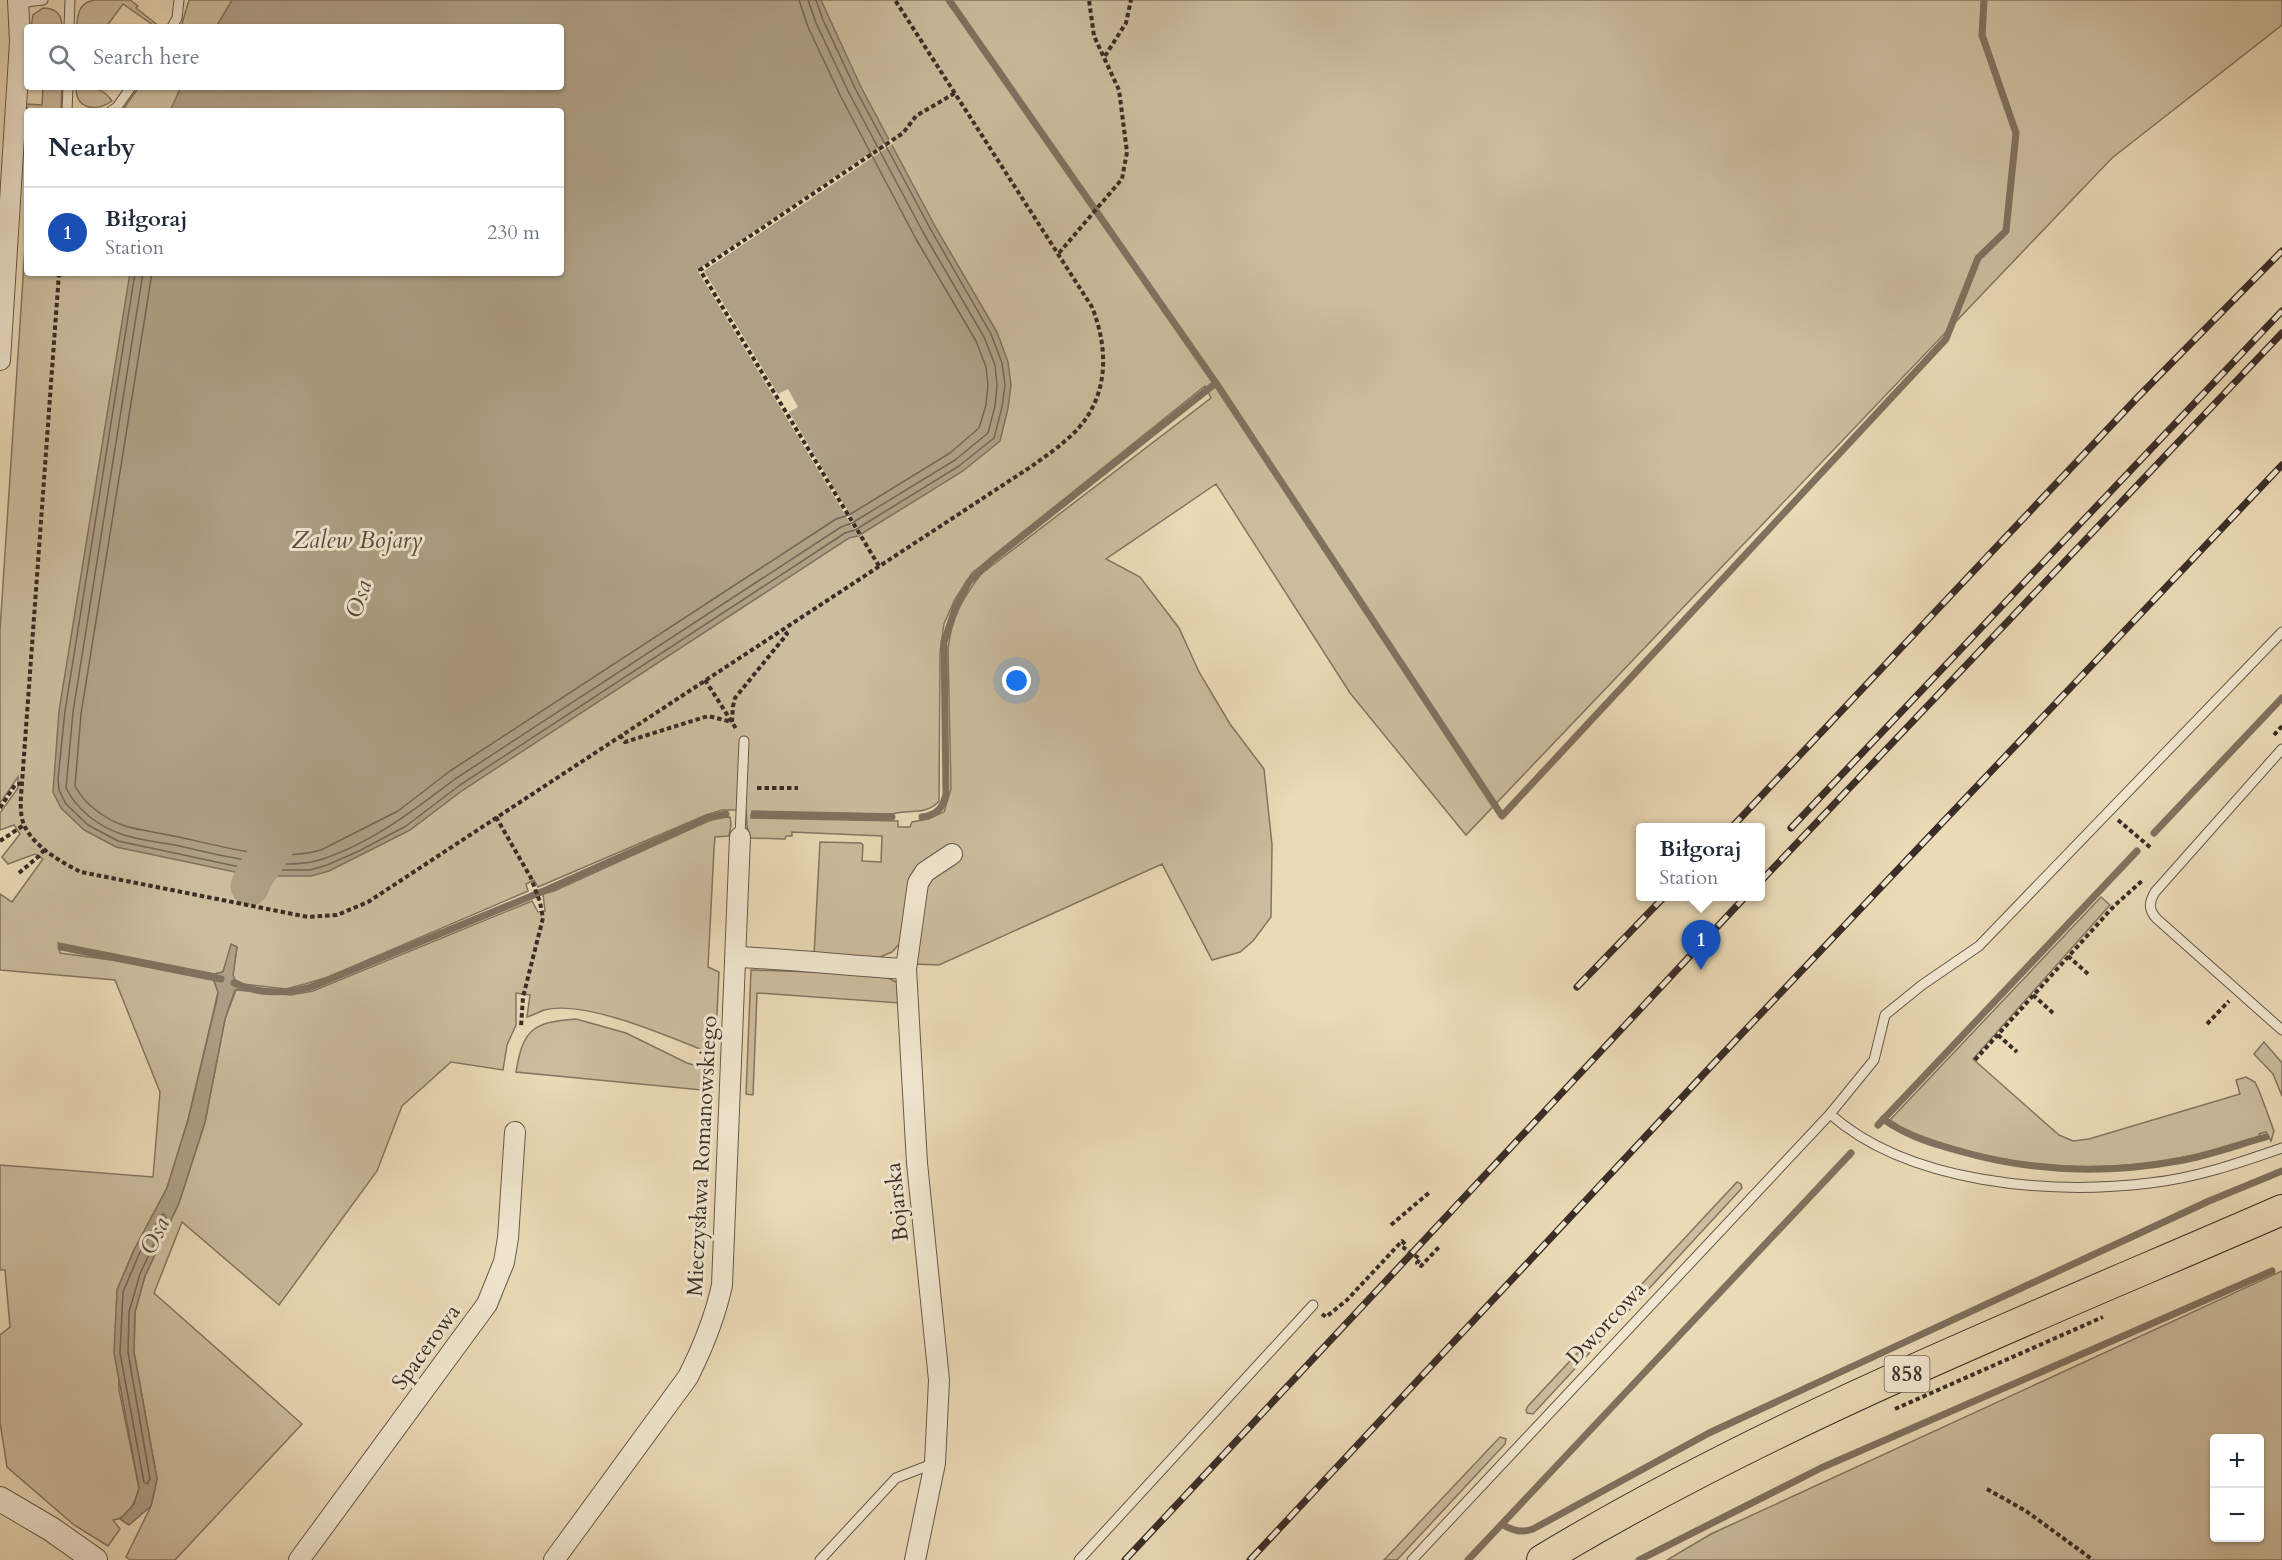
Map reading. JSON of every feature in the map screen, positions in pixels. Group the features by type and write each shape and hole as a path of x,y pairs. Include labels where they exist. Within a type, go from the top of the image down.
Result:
{"main road":[{"name":"858","path":"1542,1560 1664,1491 1805,1420 2282,1210"}],"street":[{"path":"0,360 3,277 20,42 18,2"},
{"name":"Mieczysława Romanowskiego","path":"554,1560 688,1377 704,1345 717,1309 722,1285 740,837"},
{"name":"Bojarska","path":"915,1560 935,1463 939,1380 917,1163 906,969 918,883 925,872 952,854"},
{"path":"736,957 906,969"},
{"name":"Spacerowa","path":"299,1560 487,1304 506,1254 515,1132"},
{"path":"0,1499 51,1529 95,1560"}],"lane":[{"path":"18,2 43,0"},
{"path":"69,24 70,0"},
{"path":"174,24 177,18 179,0"},
{"path":"67,108 68,90"},
{"path":"116,108 129,90"},
{"name":"Dworcowa","path":"1412,1560 1830,1114 1875,1060 1885,1016 1922,986 1979,946 2282,632"},
{"name":"Mieczysława Romanowskiego","path":"740,837 744,741"},
{"path":"2282,749 2155,892 2150,903 2150,909 2157,919 2282,1030"},
{"path":"1830,1114 1848,1130 1888,1151 1946,1173 2010,1183 2071,1188 2151,1183 2190,1176 2282,1148"},
{"path":"1079,1560 1313,1305"},
{"path":"820,1560 896,1478 935,1463"}],"path":[{"path":"58,276 22,783 21,804 24,825 45,849 81,872 308,917 327,917 349,911 368,902 1049,453 1076,431 1088,414 1101,387 1104,356 1103,342 1092,307 1059,253 1004,174 895,0"},
{"path":"1059,253 1122,179 1127,152 1119,90 1094,36 1089,0"},
{"path":"1104,57 1126,22 1131,0"},
{"path":"879,566 700,270 903,133 916,116 955,93"},
{"path":"1042,229 1048,226"},
{"path":"732,722 735,698 787,634 783,628"},
{"path":"705,680 732,722"},
{"path":"620,735 625,742 708,716 732,722"},
{"path":"0,808 15,785 22,783"},
{"path":"741,788 798,788"},
{"path":"2108,812 2151,848"},
{"path":"496,817 531,878 543,918 524,997 521,1027"},
{"path":"0,842 24,825"},
{"path":"19,873 45,849"},
{"path":"1975,1060 2109,910"},
{"path":"2068,956 2088,974"},
{"path":"2033,995 2053,1013"},
{"path":"2207,1024 2220,1010"},
{"path":"1998,1035 2017,1052"},
{"path":"1391,1225 1431,1191"},
{"path":"1313,1305 1326,1317 1342,1306 1402,1241 1406,1245 1404,1248 1420,1259 1417,1263 1420,1266 1440,1246"},
{"path":"1889,1411 2107,1315"},
{"path":"1987,1489 2026,1511 2093,1560"}],"shaded area":[{"path":"130,0 138,6 136,8 156,24 152,24 123,4 108,24 77,24 80,9 90,1"},
{"path":"189,0 2282,0 2282,25 2112,158 1466,835 1350,693 1216,484 1106,559 1140,577 1179,628 1199,672 1230,724 1264,769 1272,845 1271,917 1253,941 1240,952 1212,960 1162,864 939,965 914,964 928,860 903,940 892,952 868,962 814,955 820,842 861,843 863,845 862,861 881,862 882,836 792,832 792,836 786,836 785,839 750,838 746,810 722,810 706,815 538,887 534,880 526,884 528,891 328,977 286,989 243,984 235,980 233,975 237,947 232,945 223,972 215,974 58,943 60,953 213,978 218,992 188,1120 167,1188 134,1250 117,1290 119,1390 139,1488 127,1513 113,1520 120,1529 108,1546 74,1525 7,1467 0,1422 0,1335 10,1327 5,1270 0,1270 0,1165 153,1177 160,1092 115,980 0,970 0,894 12,902 43,859 35,854 8,864 2,857 20,834 14,825 0,830 0,813 18,788 18,777 0,803 0,630 24,263 24,276 564,276 564,108 124,108 137,90 564,90 564,24 182,24","holes":["1205,386 1211,398 981,574 958,609 948,650 951,789 944,812 928,819 912,822 910,827 898,827 898,821 751,818 752,811 892,814 929,809 934,806 939,801 940,652 944,624 955,599 972,573"]},
{"path":"43,8 51,9 57,13 62,24 32,24 33,15"},
{"path":"43,90 62,90 61,108 27,108 26,104 42,105"},
{"path":"76,90 99,90 112,101 100,107 88,107 79,100"},
{"path":"730,817 729,836 715,837 714,849 708,967 719,972 715,1055 630,1022 583,1010 562,1008 544,1010 527,1017 530,995 516,993 516,1025 507,1045 503,1070 451,1062 402,1106 377,1171 279,1305 182,1222 154,1293 302,1424 175,1560 130,1560 126,1557 151,1506 157,1479 134,1352 135,1312 145,1276 179,1203 205,1122 225,1019 236,990 291,995 313,991 532,901 538,912 545,911 543,894 715,818"},
{"path":"2101,897 2110,905 1973,1059 2059,1135 2073,1141 2089,1139 2240,1094 2236,1080 2246,1077 2255,1082 2260,1093 2274,1131 2271,1141 2266,1132 2259,1134 2260,1136 2216,1149 2159,1162 2097,1167 2065,1166 2034,1164 1973,1152 1916,1134 1890,1120"},
{"path":"751,970 886,977 898,983 900,1003 757,993 753,1095 746,1094"},
{"path":"576,1019 626,1033 687,1063 712,1070 712,1091 516,1072 522,1046 532,1030 561,1020"},
{"path":"2264,1042 2282,1063 2282,1096 2273,1074 2254,1054"},
{"path":"1737,1182 1742,1188 1533,1414 1527,1413 1528,1406"},
{"path":"2282,1271 2282,1560 1667,1560 1711,1534"},
{"path":"1500,1437 1506,1439 1505,1444 1397,1560 1384,1560"}],"water":[{"name":"Zalew Bojary","path":"232,0 821,0 861,87 936,228 997,332 1008,362 1011,385 1000,441 963,471 858,536 849,538 463,790 410,830 329,871 311,876 254,876 116,847 84,830 61,808 53,792 59,711 130,276 564,276 564,108 171,108 180,90 564,90 564,24 218,24"},
{"path":"231,944 237,947 233,975 235,980 243,984 241,989 235,990 225,1019 205,1122 179,1203 145,1276 135,1312 134,1352 157,1479 151,1506 129,1525 120,1519 134,1504 139,1488 114,1353 117,1290 134,1250 167,1188 188,1120 217,999 218,992 213,978 215,974 223,972"}],"pier":[{"path":"892,138 894,143 704,271 778,394 788,389 798,407 789,412 861,533 858,536 697,270"}],"waterway":[{"path":"949,0 1216,383 1502,816 1946,339 1978,258 2006,231 2016,133 1982,35 1984,0"},
{"path":"922,817 932,815 938,810 946,794 944,642 956,606 969,582 992,560 1216,383"},
{"path":"2154,833 2282,698"},
{"path":"234,983 243,987 272,992 311,987 546,890 708,818 726,814"},
{"path":"754,815 892,817"},
{"name":"Osa","path":"250,886 254,876 284,832"},
{"path":"1878,1125 2137,851"},
{"path":"61,947 221,979"},
{"path":"1883,1119 1912,1135 1963,1152 2016,1164 2070,1169 2124,1168 2178,1161 2266,1137"},
{"path":"1468,1560 1851,1153"},
{"path":"1503,1525 1518,1531 1533,1529 1709,1433 2209,1201 2282,1171"},
{"path":"1639,1560 1821,1468 2272,1271"}],"railway":[{"path":"1736,823 2137,398 2282,251"},
{"path":"1791,828 2282,311"},
{"path":"1765,877 2282,333"},
{"path":"1250,1560 1715,1062 2282,465"},
{"path":"1577,987 1660,901"},
{"path":"1125,1560 1741,901"}],"place":[{"name":"Biłgoraj","path":"1701,970"}]}
